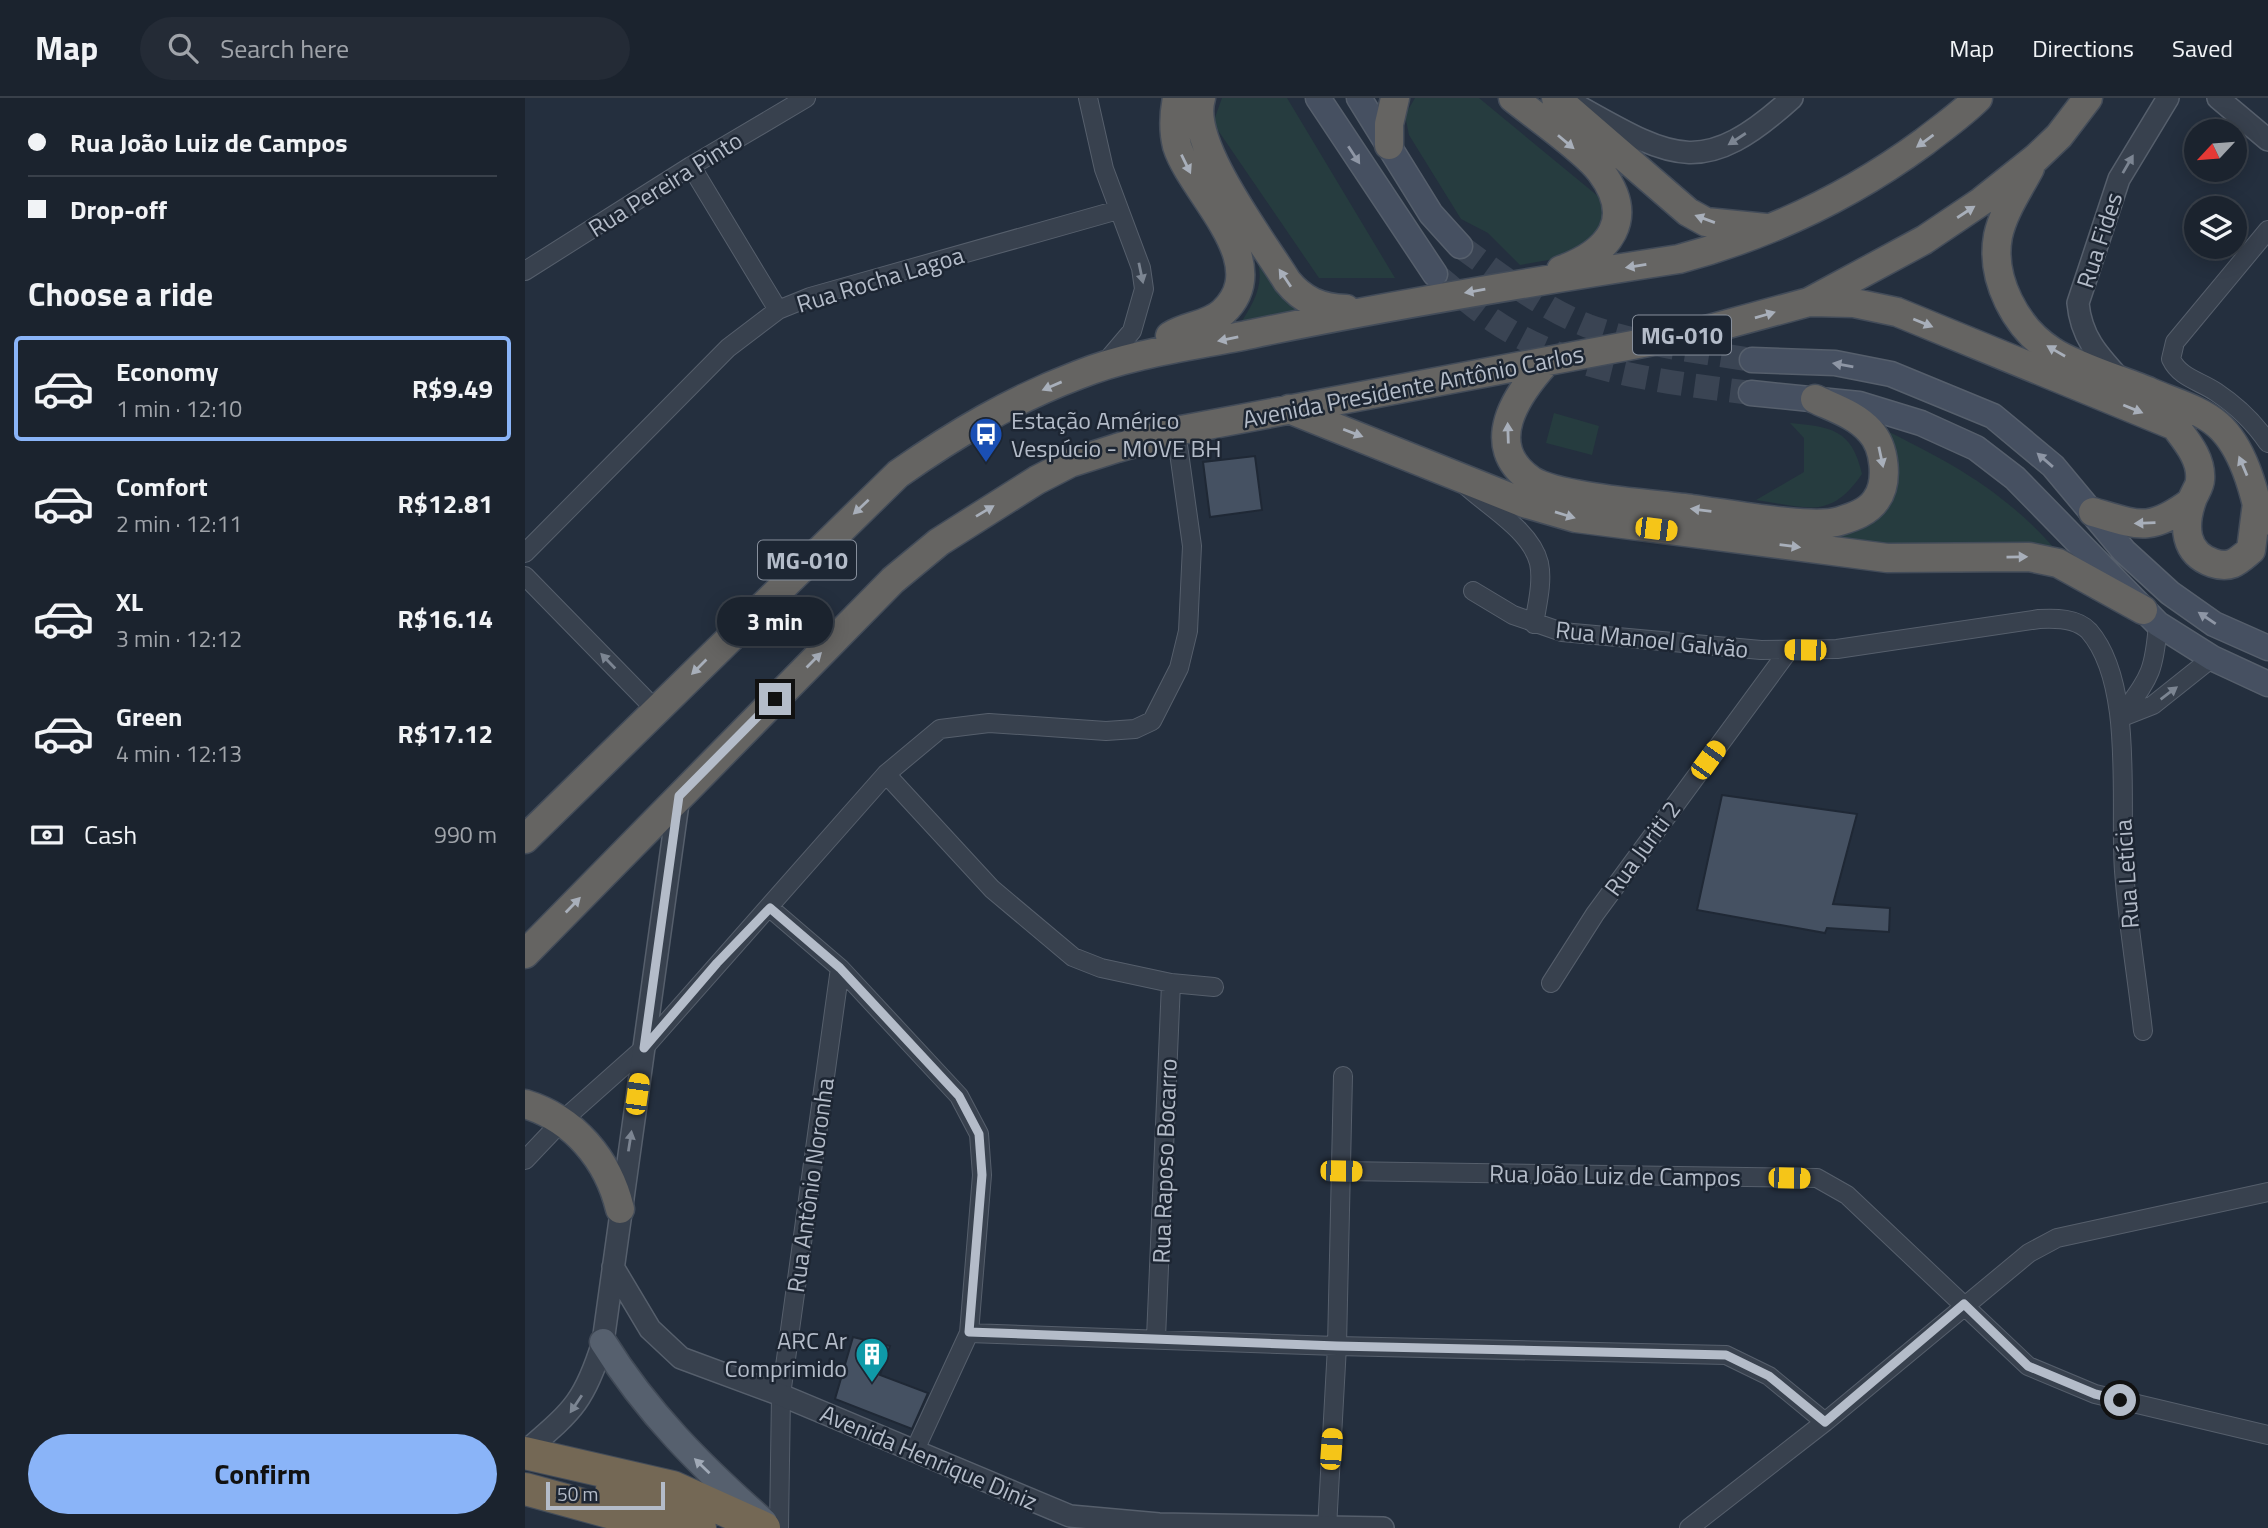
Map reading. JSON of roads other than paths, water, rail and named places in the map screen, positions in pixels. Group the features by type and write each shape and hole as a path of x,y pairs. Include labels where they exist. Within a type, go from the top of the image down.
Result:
{"highway":[{"path":"1139,356 1180,330 1208,323 1220,315 1235,296 1240,283 1235,247 1188,170 1177,145 1174,112 1177,98"},
{"path":"1201,98 1199,113 1203,141 1292,288 1313,303 1334,309 1367,309"},
{"path":"1389,145 1389,124 1395,98"},
{"path":"1513,98 1599,169 1617,203 1618,219 1609,240 1579,263 1542,280"},
{"path":"1556,98 1688,212 1706,222 1772,228"},
{"name":"MG-010","path":"525,839 898,474 946,440 1012,403 1080,373 1139,356 1367,309 1679,259 1725,247 1847,194 1912,150 1978,98"},
{"name":"Avenida Presidente Antônio Carlos","path":"525,954 893,580 939,542 1013,494 1070,463 1176,431 1691,334 1809,302 1924,240 1982,201 2059,136 2088,98"},
{"path":"2036,158 1998,235 1997,270 2008,300 2025,326 2052,351 2189,409 2217,424 2231,440 2257,503 2268,555"},
{"path":"1809,302 1854,303 1897,312 2175,426 2197,456 2200,480 2186,525 2189,545 2196,555 2223,566 2234,565 2251,550 2257,503"},
{"path":"1546,362 1513,402 1507,438 1520,469 1533,481 1575,494 1788,521 1836,522 1861,513 1876,500 1883,484 1880,448 1871,432 1853,417 1815,399"},
{"path":"1289,409 1524,503 1576,518 1887,558 2029,557 2058,563 2150,617"},
{"path":"2093,512 2147,525 2167,520 2191,502"},
{"path":"525,1104 546,1111 563,1121 599,1157 611,1179 620,1209"},
{"path":"525,1454 626,1494 700,1528"},
{"path":"525,1454 673,1487 764,1528"},
{"path":"525,1489 616,1514 646,1528"}],"main road":[{"path":"1318,98 1435,274"},
{"path":"1359,98 1431,214 1460,246"},
{"path":"1752,360 1835,363 1891,374 1993,416 2053,466 2124,551 2170,593 2214,624 2268,648"},
{"path":"1751,393 1871,408 1921,423 1976,448 2015,478 2150,617 2212,658 2268,684"},
{"path":"603,1342 628,1383 660,1423 702,1466 771,1528"}],"street":[{"name":"Rua Pereira Pinto","path":"525,271 691,166 806,98"},
{"path":"1088,98 1118,210 1141,268 1144,289 1132,331 1101,368"},
{"path":"1563,98 1620,131 1668,152 1701,153 1725,147 1792,98"},
{"name":"Rua Fides","path":"2122,380 2086,340 2080,323 2078,303 2119,179 2168,98"},
{"path":"2218,98 2268,140"},
{"path":"691,166 778,310"},
{"name":"Rua Rocha Lagoa","path":"525,553 728,348 778,310 810,297 1118,210"},
{"path":"2268,230 2175,342 2171,359 2179,372 2214,391 2255,423 2268,443"},
{"path":"525,1160 563,1121 644,1048 886,774 940,729 989,723 1106,732 1135,729 1152,721 1179,668 1188,631 1192,547 1176,431"},
{"path":"1454,474 1520,533 1533,550 1540,574 1534,624"},
{"path":"525,576 656,710"},
{"name":"Rua Manoel Galvão","path":"1473,591 1513,615 1562,632 1761,650 1837,649 2039,619 2070,621 2088,630"},
{"path":"2120,718 2146,685 2150,674 2150,617"},
{"name":"Rua Letícia","path":"2088,630 2108,667 2120,718 2124,756 2121,814 2124,872 2143,1031"},
{"name":"Rua Juriti 2","path":"1551,983 1595,914 1789,650"},
{"path":"2120,718 2153,705 2212,658"},
{"path":"886,774 992,890 1046,938 1073,957 1101,968 1171,983 1214,987"},
{"path":"525,1454 568,1415 591,1383 603,1342 679,796"},
{"path":"770,908 840,968 959,1096 979,1134 982,1175 969,1332 914,1452"},
{"name":"Rua Antônio Noronha","path":"779,1528 781,1395 840,968"},
{"name":"Rua Raposo Bocarro","path":"1156,1338 1171,983"},
{"path":"1327,1527 1337,1346 1343,1076"},
{"name":"Rua João Luiz de Campos","path":"1341,1171 1817,1178 1847,1195 2028,1366 2095,1394 2268,1435"},
{"path":"1689,1528 1825,1422 1964,1304 2029,1253 2057,1238 2268,1192"},
{"name":"Avenida Henrique Diniz","path":"613,1267 650,1329 681,1358 781,1395 1069,1516 1159,1526 1383,1528"},
{"path":"969,1332 1337,1346 1726,1355 1769,1376 1825,1422"}],"tunnel":[{"path":"1460,246 1538,300 1588,326 1649,343 1752,360"},
{"path":"1435,274 1494,321 1554,352 1585,363 1651,379 1751,393"}],"place":[{"name":"Estação Américo Vespúcio - MOVE BH","path":"986,464"},
{"name":"ARC Ar Comprimido","path":"872,1384"}]}
